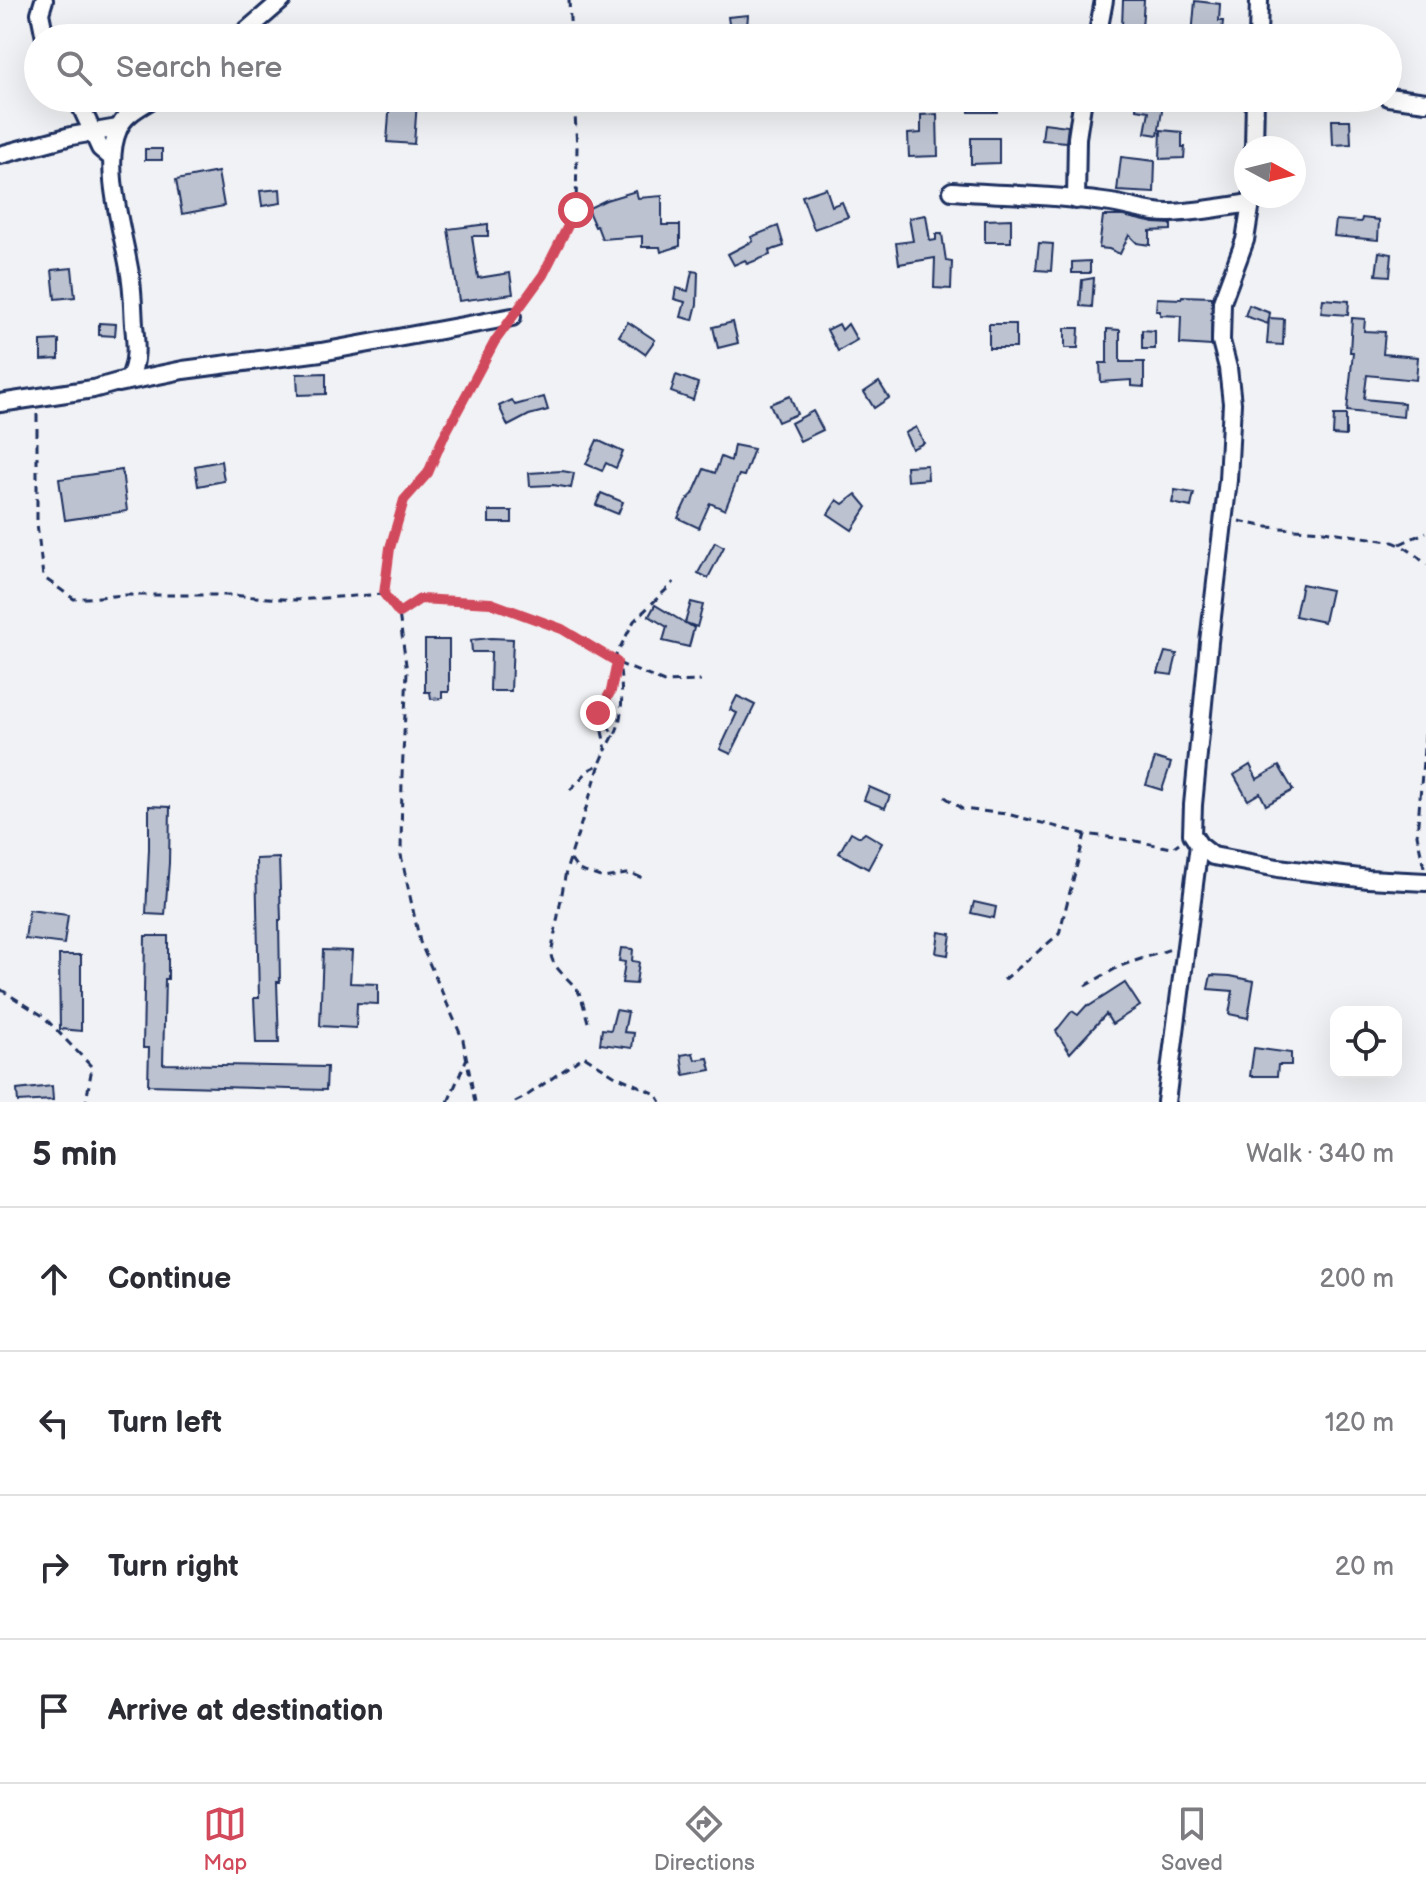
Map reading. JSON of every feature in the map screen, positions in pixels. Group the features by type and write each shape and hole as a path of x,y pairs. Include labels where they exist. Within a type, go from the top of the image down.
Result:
{"street":[{"path":"42,24 40,13 44,0"},
{"path":"254,24 282,0"},
{"path":"1100,24 1104,0"},
{"path":"1258,24 1259,0"},
{"path":"1402,99 1426,102"},
{"path":"83,112 100,148 112,158"},
{"path":"101,387 129,379 135,366 131,282 112,178 118,128 132,112"},
{"path":"1076,200 1077,138 1081,112"},
{"path":"1254,136 1255,112"},
{"path":"0,155 71,136 118,128"},
{"path":"952,191 1113,203 1169,213 1234,204"},
{"path":"1166,1102 1186,944 1196,840 1193,805 1228,480 1232,403 1221,341 1222,302 1245,240 1250,208"},
{"path":"0,403 183,370 321,352 512,317"},
{"path":"1196,840 1213,856 1278,868 1368,879 1426,880"}],"path":[{"path":"569,0 570,24"},
{"path":"475,1102 463,1040 420,942 401,855 407,672 399,613 384,594 390,548 404,500 428,473 451,422 495,341 543,275 576,210 575,112"},
{"path":"37,397 37,523 43,577 74,599 125,595 229,595 295,600 384,594"},
{"path":"1236,519 1266,527 1324,531 1389,541 1400,544 1426,565"},
{"path":"1400,544 1426,532"},
{"path":"606,750 598,713 611,691 615,662 634,621 674,582"},
{"path":"399,613 420,599 491,603 562,629 615,662 664,682 701,681"},
{"path":"588,1022 580,994 551,961 566,871 600,764 618,731 620,670"},
{"path":"598,713 614,735"},
{"path":"1426,724 1417,835 1426,880"},
{"path":"570,790 589,770 600,764"},
{"path":"945,797 962,809 1007,814 1085,834 1172,848 1196,840"},
{"path":"1004,980 1059,934 1085,834"},
{"path":"571,860 578,870"},
{"path":"566,871 578,870 604,878 626,874 642,878"},
{"path":"1085,986 1120,966 1186,944"},
{"path":"0,989 43,1016 92,1067 86,1102"},
{"path":"515,1102 584,1056 614,1075 656,1094 661,1102"},
{"path":"448,1102 467,1058"}],"building":[{"path":"1123,0 1144,0 1142,24 1122,24"},
{"path":"1195,1 1220,4 1219,21 1223,21 1223,24 1193,24"},
{"path":"748,15 747,24 729,24 728,17"},
{"path":"389,112 416,112 414,144 387,142"},
{"path":"1149,112 1162,112 1158,135 1145,133"},
{"path":"937,114 938,156 909,157 908,134 921,133 921,115"},
{"path":"1332,120 1350,120 1351,144 1333,145"},
{"path":"1044,123 1068,126 1066,142 1042,140"},
{"path":"1161,130 1182,132 1184,158 1160,159"},
{"path":"971,138 999,138 999,163 971,164"},
{"path":"145,149 162,149 162,160 145,160"},
{"path":"1121,157 1155,161 1154,193 1117,191"},
{"path":"218,172 224,206 182,214 176,180"},
{"path":"826,188 832,206 842,202 848,217 814,229 802,196"},
{"path":"280,189 281,203 262,206 260,191"},
{"path":"636,191 638,198 662,196 662,225 680,225 680,246 661,252 660,247 642,247 642,236 602,239 587,209"},
{"path":"926,215 930,241 936,240 936,234 942,234 946,261 952,262 951,289 934,288 935,258 899,264 896,243 913,241 909,218"},
{"path":"1103,216 1171,224 1171,230 1150,231 1150,245 1137,243 1129,235 1120,254 1099,248"},
{"path":"1362,218 1379,220 1378,240 1334,236 1336,220 1361,222"},
{"path":"1011,219 1011,242 985,242 985,220"},
{"path":"488,224 488,236 472,236 478,278 510,273 513,294 459,301 448,229"},
{"path":"778,226 784,246 747,264 745,260 734,265 728,254 753,241 751,237"},
{"path":"1039,243 1053,244 1051,271 1036,270"},
{"path":"1379,252 1392,254 1390,276 1376,275"},
{"path":"1090,261 1090,273 1072,273 1072,262"},
{"path":"72,268 75,297 55,299 52,270"},
{"path":"692,271 698,272 693,320 681,317 685,302 674,299 676,288 688,291"},
{"path":"1094,278 1092,307 1080,306 1082,280"},
{"path":"1182,296 1212,297 1211,346 1180,344 1181,316 1160,315 1160,311 1156,311 1157,298 1181,299"},
{"path":"1323,299 1349,301 1348,315 1321,313"},
{"path":"1249,305 1270,313 1268,324 1245,316"},
{"path":"1269,318 1284,319 1283,345 1267,344"},
{"path":"1352,318 1365,319 1364,331 1385,332 1383,354 1418,357 1416,380 1367,375 1364,399 1404,403 1403,417 1347,411 1353,352 1350,352"},
{"path":"628,322 655,340 645,354 619,336"},
{"path":"733,322 738,343 718,348 713,327"},
{"path":"99,323 116,324 115,336 99,335"},
{"path":"839,324 842,330 848,324 857,340 838,351 827,330"},
{"path":"989,324 1016,324 1016,348 989,348"},
{"path":"1065,328 1079,328 1078,348 1065,348"},
{"path":"1107,329 1120,330 1120,362 1144,362 1144,387 1131,386 1131,380 1101,382 1100,363 1107,363"},
{"path":"1142,330 1155,331 1155,349 1142,349"},
{"path":"59,340 59,359 41,360 41,341"},
{"path":"326,373 326,394 298,395 297,374"},
{"path":"676,375 698,383 693,400 671,392"},
{"path":"879,382 889,398 874,408 864,392"},
{"path":"790,396 797,414 778,422 770,404"},
{"path":"544,397 548,410 529,415 508,426 499,406 512,400 515,405"},
{"path":"813,411 823,430 800,441 791,423"},
{"path":"1334,415 1346,415 1346,436 1333,435"},
{"path":"916,427 924,443 912,449 905,433"},
{"path":"597,440 623,452 616,468 606,463 602,471 586,464"},
{"path":"734,445 754,449 744,476 739,475 725,510 710,503 699,528 678,518 704,469 715,473 721,457 731,461"},
{"path":"221,461 224,481 198,486 195,466"},
{"path":"927,465 928,479 907,481 906,466"},
{"path":"122,470 127,511 65,520 59,479"},
{"path":"529,473 574,473 571,488 530,486"},
{"path":"1175,490 1194,493 1191,507 1172,503"},
{"path":"601,493 623,502 618,514 596,505"},
{"path":"856,494 867,507 852,530 828,514 837,500 843,504"},
{"path":"489,511 512,511 512,523 489,523"},
{"path":"715,542 724,547 708,578 698,573"},
{"path":"1302,584 1331,590 1324,622 1295,616"},
{"path":"691,602 703,605 697,627 686,623 694,628 689,647 663,641 667,627 649,616 655,605 685,623"},
{"path":"513,639 511,691 490,691 491,652 472,652 471,640"},
{"path":"425,640 449,640 449,692 442,692 442,698 431,699 430,692 425,692"},
{"path":"1165,652 1177,654 1172,675 1158,673"},
{"path":"737,696 755,705 731,754 720,749 737,713 730,710"},
{"path":"1155,758 1171,763 1162,790 1146,785"},
{"path":"1250,765 1257,779 1279,766 1293,790 1266,805 1260,793 1248,800 1234,775"},
{"path":"869,787 890,796 885,808 864,800"},
{"path":"149,806 170,807 165,915 146,914"},
{"path":"851,832 860,837 865,833 882,843 868,869 839,853"},
{"path":"279,858 279,1043 256,1043 254,998 259,998 256,859"},
{"path":"974,902 996,907 994,918 971,913"},
{"path":"29,910 68,915 64,944 25,939"},
{"path":"939,932 951,934 948,955 936,953"},
{"path":"145,936 168,936 163,1064 327,1067 326,1090 148,1085 149,1048 143,1048"},
{"path":"621,948 633,949 632,961 639,962 636,984 622,983 625,962 619,961"},
{"path":"323,950 352,951 350,983 378,984 378,1004 357,1003 356,1028 320,1026"},
{"path":"59,955 81,955 81,1031 60,1029"},
{"path":"1211,975 1254,981 1248,1018 1229,1014 1233,991 1208,989"},
{"path":"1125,983 1140,1006 1112,1024 1106,1014 1070,1053 1056,1031 1072,1011 1078,1015 1087,1005"},
{"path":"616,1010 628,1012 624,1032 634,1033 632,1048 600,1044 602,1029 611,1030"},
{"path":"1254,1048 1291,1053 1291,1065 1278,1065 1277,1076 1250,1076"},
{"path":"693,1053 695,1060 708,1058 711,1070 684,1075 681,1055"},
{"path":"52,1086 53,1100 18,1102 17,1090"}],"route":[{"path":"576,210 543,275 495,341 444,436 428,473 404,500 390,548 384,594 399,613 420,599 491,603 562,629 617,662 611,691 598,713"}]}
